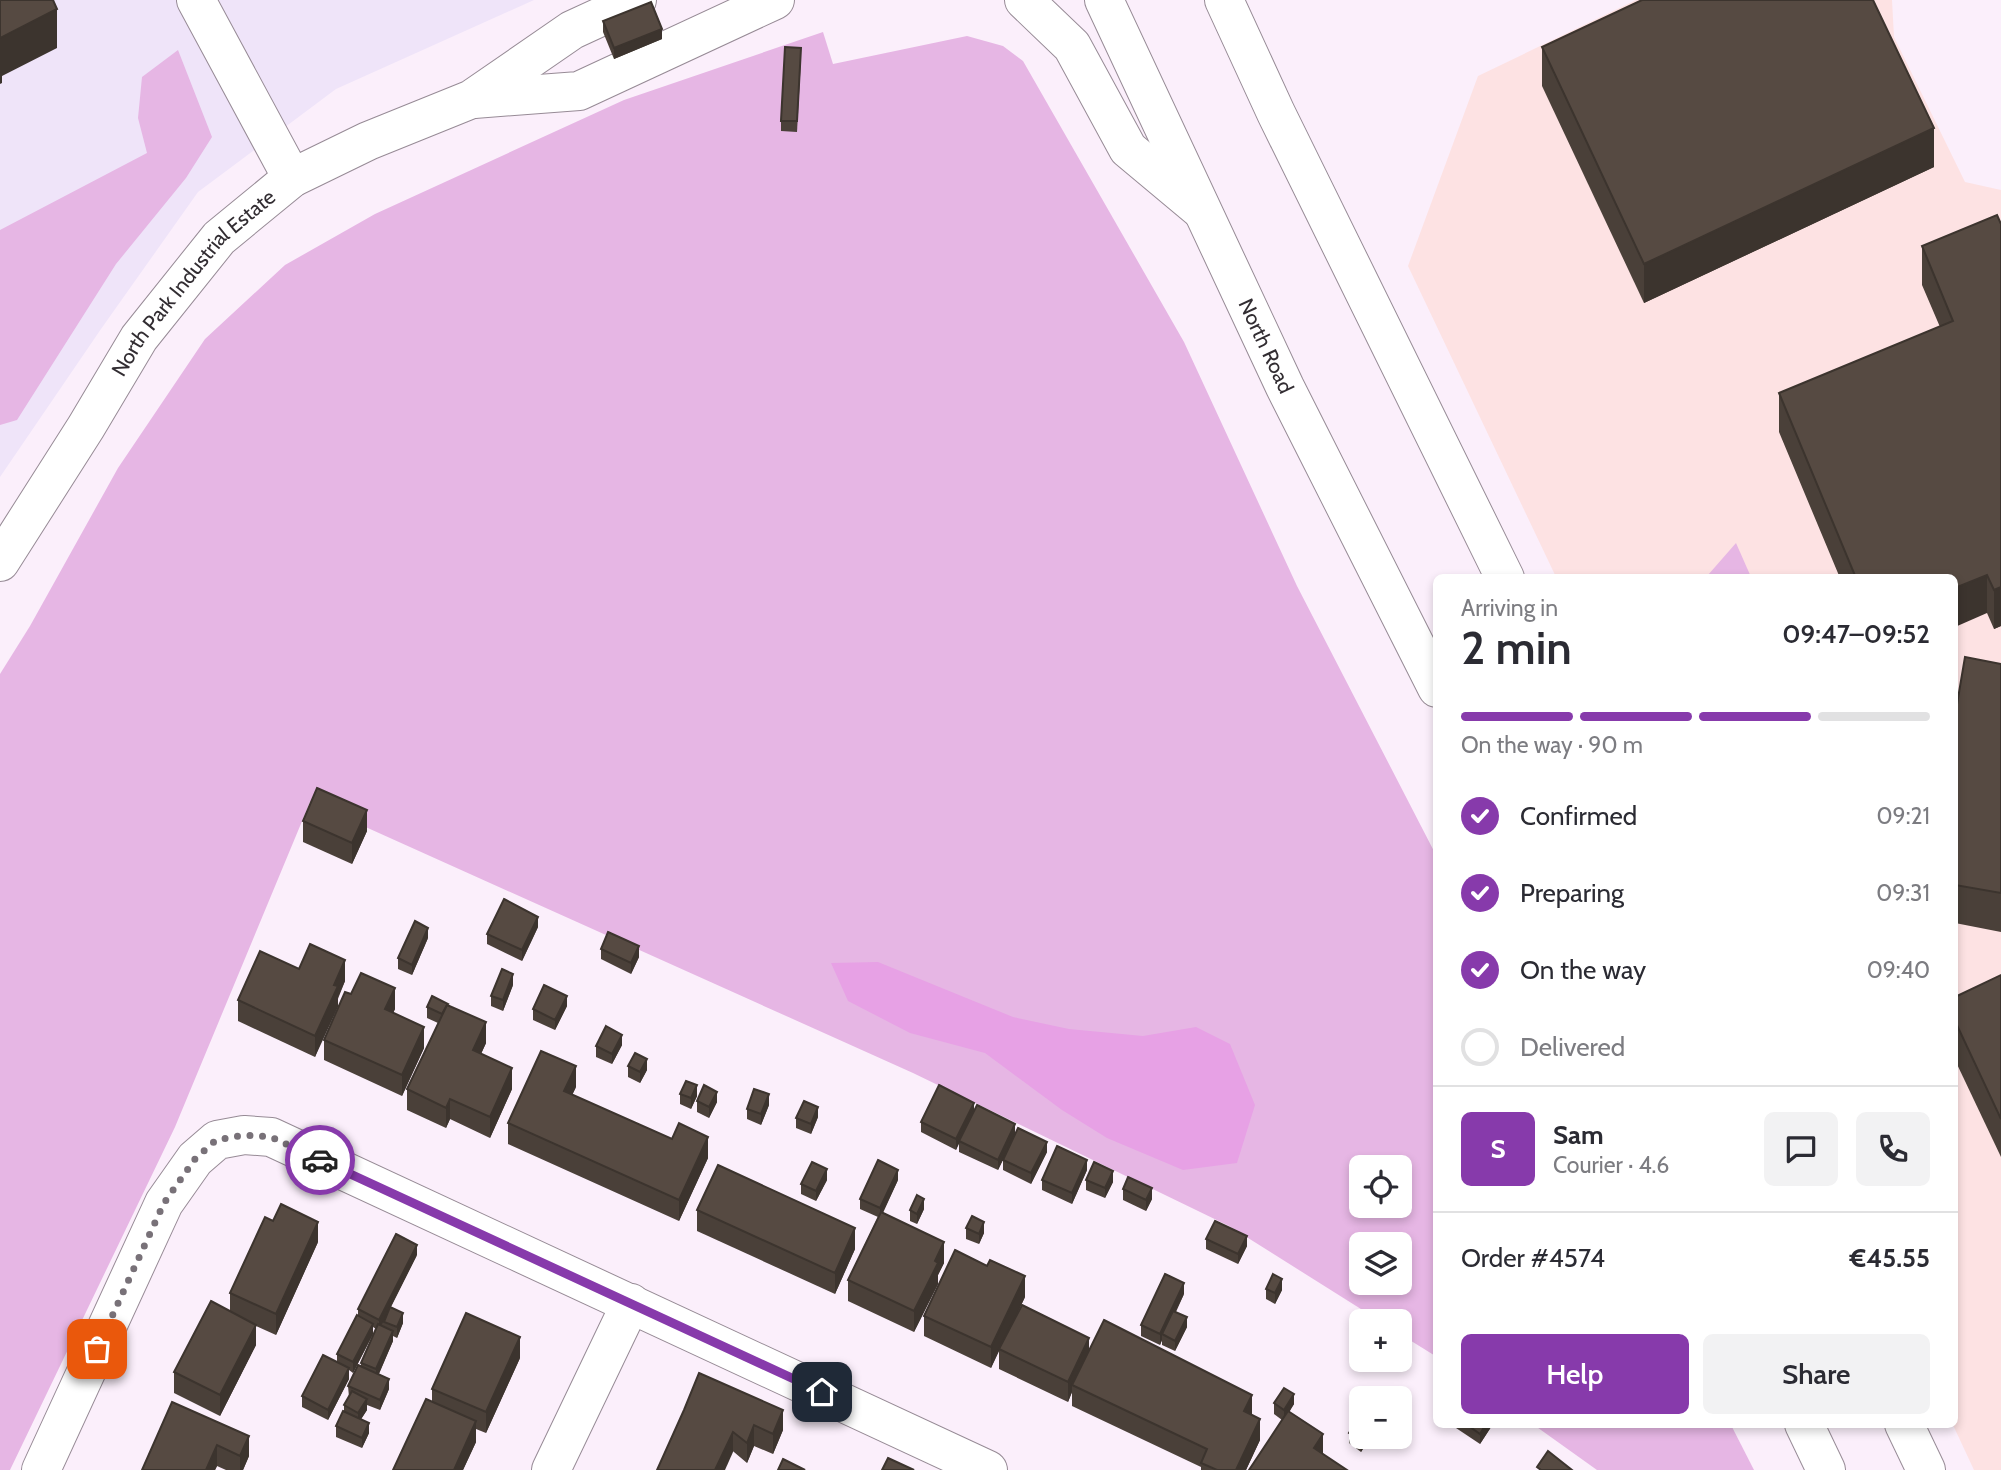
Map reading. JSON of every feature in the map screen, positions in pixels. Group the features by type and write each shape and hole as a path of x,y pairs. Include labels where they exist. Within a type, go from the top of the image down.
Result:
{"street":[{"path":"196,0 292,178"},
{"name":"North Park Industrial Estate","path":"1,560 139,338 219,238 292,178 368,141 472,99 572,30 637,0"},
{"name":"North Park Industrial Estate","path":"472,99 579,91 775,0"},
{"path":"1024,0 1072,46 1128,149 1201,210"},
{"name":"North Road","path":"1104,0 1285,387 1433,680"},
{"path":"1224,0 1282,125 1503,574"},
{"path":"40,1470 164,1203 195,1159 216,1140 244,1135 271,1137 988,1470"},
{"path":"551,1470 631,1303"},
{"path":"1806,1428 1826,1470"},
{"path":"1906,1428 1926,1470"}],"shaded area":[{"path":"0,0 534,0 336,89 198,192 0,477"},
{"path":"1636,0 1892,0 1894,37 1965,182 2001,190 2001,1470 1974,1470 1954,1428 1958,1428 1958,574 1555,574 1408,266 1478,76"},
{"path":"823,32 833,64 967,36 1003,46 1023,61 1184,342 1297,586 1433,849 1433,1355 1412,1341 1412,1309 1361,1309 1229,1226 913,1073 310,802 175,1127 10,1470 0,1470 0,674 30,626 118,468 205,339 285,265 375,214 624,100"},
{"path":"178,50 212,137 186,178 116,264 17,420 0,425 0,230 147,153 138,118 142,77"},
{"path":"1736,543 1750,574 1709,574"},
{"path":"878,962 1013,1017 1069,1029 1143,1036 1196,1027 1230,1044 1255,1105 1237,1163 1183,1170 1107,1138 1062,1110 985,1053 910,1033 848,1001 831,963"},
{"path":"1538,1428 1733,1428 1754,1470 1597,1470"}],"building":[{"path":"0,0 53,0 57,9 0,38"},
{"path":"1642,0 1873,0 1934,128 1644,264 1542,47"},
{"path":"651,2 662,29 614,48 603,21"},
{"path":"785,47 801,48 797,121 781,121"},
{"path":"1997,215 2001,224 2001,587 1994,590 1987,575 1958,587 1958,574 1854,574 1779,393 1953,321 1922,246"},
{"path":"1965,657 2001,664 2001,893 1958,886 1958,698"},
{"path":"317,788 367,810 352,843 303,821"},
{"path":"504,899 538,917 522,950 487,934"},
{"path":"415,921 428,928 412,965 398,958"},
{"path":"608,932 639,946 631,963 601,949"},
{"path":"310,944 345,960 334,985 338,986 315,1036 238,1000 260,951 299,969"},
{"path":"502,969 513,974 503,1000 491,996"},
{"path":"361,973 395,988 385,1009 424,1027 402,1075 324,1040 345,992 351,994"},
{"path":"2001,975 2001,1119 1958,1027 1958,996"},
{"path":"544,985 567,996 555,1020 533,1009"},
{"path":"432,996 448,1004 442,1014 427,1007"},
{"path":"447,1005 486,1022 473,1050 512,1068 490,1117 450,1099 446,1108 407,1089"},
{"path":"606,1026 622,1035 612,1054 596,1046"},
{"path":"541,1051 576,1066 564,1091 672,1139 679,1123 708,1137 679,1200 508,1123"},
{"path":"635,1053 647,1059 640,1072 628,1066"},
{"path":"686,1081 697,1085 691,1098 680,1094"},
{"path":"704,1085 717,1092 709,1107 697,1101"},
{"path":"939,1085 974,1103 956,1139 921,1122"},
{"path":"754,1089 769,1094 761,1114 747,1109"},
{"path":"804,1101 818,1107 811,1124 796,1118"},
{"path":"977,1105 1015,1124 998,1160 959,1141"},
{"path":"1018,1128 1047,1142 1031,1173 1003,1160"},
{"path":"1057,1146 1087,1160 1072,1193 1042,1180"},
{"path":"878,1160 898,1170 880,1208 860,1199"},
{"path":"812,1162 827,1169 816,1191 801,1184"},
{"path":"1094,1162 1113,1171 1105,1188 1086,1180"},
{"path":"718,1165 855,1228 835,1273 697,1210"},
{"path":"1128,1177 1152,1188 1146,1200 1123,1189"},
{"path":"917,1195 924,1199 917,1214 910,1210"},
{"path":"281,1204 318,1222 276,1314 230,1293 265,1217 273,1221"},
{"path":"881,1212 944,1242 935,1261 938,1263 914,1311 848,1280"},
{"path":"972,1216 984,1222 979,1234 966,1228"},
{"path":"1215,1221 1247,1236 1238,1254 1206,1239"},
{"path":"396,1234 417,1245 379,1320 358,1309"},
{"path":"955,1250 987,1266 990,1260 1025,1276 991,1347 924,1316"},
{"path":"1165,1274 1184,1283 1160,1334 1141,1325"},
{"path":"1273,1274 1282,1279 1275,1293 1266,1289"},
{"path":"211,1301 256,1325 220,1395 174,1372"},
{"path":"1022,1305 1089,1338 1068,1382 999,1349"},
{"path":"390,1307 403,1313 397,1327 384,1322"},
{"path":"1173,1311 1187,1317 1175,1341 1162,1334"},
{"path":"466,1313 520,1337 486,1412 432,1389"},
{"path":"357,1315 373,1324 353,1362 337,1354"},
{"path":"1104,1320 1252,1395 1244,1411 1260,1419 1236,1470 1217,1470 1201,1463 1207,1449 1072,1385"},
{"path":"378,1324 393,1331 376,1369 361,1363"},
{"path":"323,1355 349,1368 328,1410 302,1396"},
{"path":"358,1365 389,1379 380,1400 348,1386"},
{"path":"699,1373 783,1410 773,1434 754,1425 747,1443 733,1432 715,1470 657,1470 684,1410"},
{"path":"1284,1388 1294,1394 1284,1410 1274,1403"},
{"path":"352,1391 367,1399 358,1413 344,1405"},
{"path":"426,1399 476,1421 454,1470 393,1470"},
{"path":"172,1402 249,1436 240,1456 217,1445 206,1470 142,1470"},
{"path":"343,1411 369,1423 362,1438 336,1426"},
{"path":"1288,1411 1323,1434 1314,1448 1347,1470 1249,1470"},
{"path":"1472,1428 1484,1428 1480,1434"},
{"path":"1548,1451 1572,1470 1541,1470 1537,1467"},
{"path":"888,1458 914,1470 882,1470"},
{"path":"783,1459 805,1470 778,1470"}],"way so far":[{"path":"97,1349 164,1203 195,1159 216,1140 244,1135 271,1137 320,1160"}],"route":[{"path":"320,1160 822,1392"}]}
